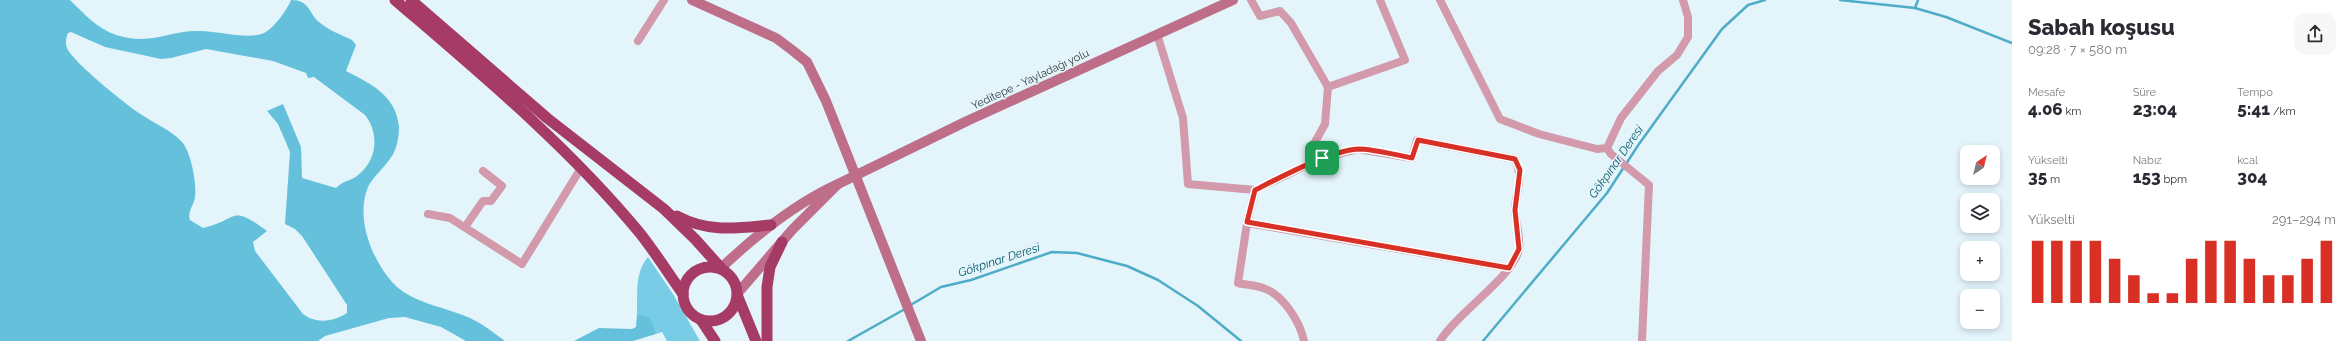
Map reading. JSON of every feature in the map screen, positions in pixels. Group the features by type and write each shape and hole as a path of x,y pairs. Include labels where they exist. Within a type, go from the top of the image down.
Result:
{"highway":[{"path":"395,0 514,103 581,168 639,233 683,294 688,310 701,320 715,341"},
{"path":"411,0 558,127 664,209 695,238 721,268 735,281 738,296 756,341"},
{"path":"664,209 688,222 717,229 771,225"},
{"path":"767,341 767,287 770,267 782,242"},
{"path":"683,294 686,280 696,270 710,266 721,268"},
{"path":"701,320 717,320 725,317 736,305 738,296"}],"main road":[{"path":"692,0 776,38 807,62 826,101 921,341"},
{"name":"Yeditepe - Yayladağı yolu","path":"721,268 771,225 810,197 856,177 967,121 1233,0"},
{"name":"Yeditepe - Yayladağı yolu","path":"738,296 782,242 838,184"}],"street":[{"path":"638,42 664,0"},
{"path":"1251,0 1260,16 1280,11 1291,23 1328,87 1325,124 1315,142 1322,158"},
{"path":"1328,87 1405,60 1380,0"},
{"path":"1440,0 1500,119 1539,134 1609,151 1649,185 1642,341"},
{"path":"1609,151 1622,118 1658,71 1677,55 1688,36 1688,17 1683,0"},
{"path":"1158,34 1183,118 1188,184 1255,190 1322,158 1358,149 1412,158 1418,140 1515,159 1520,170 1515,210 1519,249 1509,268 1467,309 1440,341"},
{"path":"428,214 443,216 465,227 522,264 581,168"},
{"path":"465,227 484,201 491,201 502,186 483,171"},
{"path":"1255,190 1247,222 1238,283 1265,288 1287,305 1302,331 1304,341"},
{"path":"1247,222 1509,268"}],"shaded area":[{"path":"0,0 70,0 103,29 116,35 140,39 160,37 189,31 207,31 250,36 258,35 268,31 276,23 291,0 302,2 323,25 352,40 356,45 346,71 381,92 388,99 397,116 399,131 395,150 389,160 370,183 364,199 363,212 365,225 372,251 378,263 385,274 400,290 429,304 470,318 505,341 466,341 441,327 405,317 389,318 325,336 318,341 0,341","holes":["71,32 105,47 161,59 206,49 273,61 306,73 308,78 314,77 365,115 370,122 374,139 374,147 369,163 357,176 336,188 302,178 301,147 283,104 267,111 278,124 290,152 285,224 295,229 302,236 347,305 347,313 325,321 313,319 303,314 255,251 253,242 267,231 255,223 246,218 234,216 215,225 203,228 190,220 189,214 195,197 195,184 191,160 182,142 172,133 144,117 88,72 67,48 66,42 68,33"]},
{"path":"648,257 673,294 700,341 667,341 662,332 656,334 641,315 637,314 639,277"},
{"path":"637,314 645,316 650,320 656,334 633,341 574,341 599,328 632,329 636,327"}],"waterway":[{"name":"Gökpınar Deresi","path":"1483,341 1607,193 1639,144 1722,29 1748,5 1765,0"},
{"name":"Gökpınar Deresi","path":"1840,0 1915,8 1946,17 2012,43"},
{"path":"1915,8 1918,0"},
{"name":"Gökpınar Deresi","path":"909,306 941,287 971,280 1052,252 1077,253 1127,266 1158,280 1198,306 1241,341"},
{"name":"Gökpınar Deresi","path":"848,341 905,309"}],"route":[{"path":"1418,140 1515,159 1520,170 1515,210 1519,249 1509,268 1247,222 1255,190 1322,158 1358,149 1412,158 1418,140"}]}
